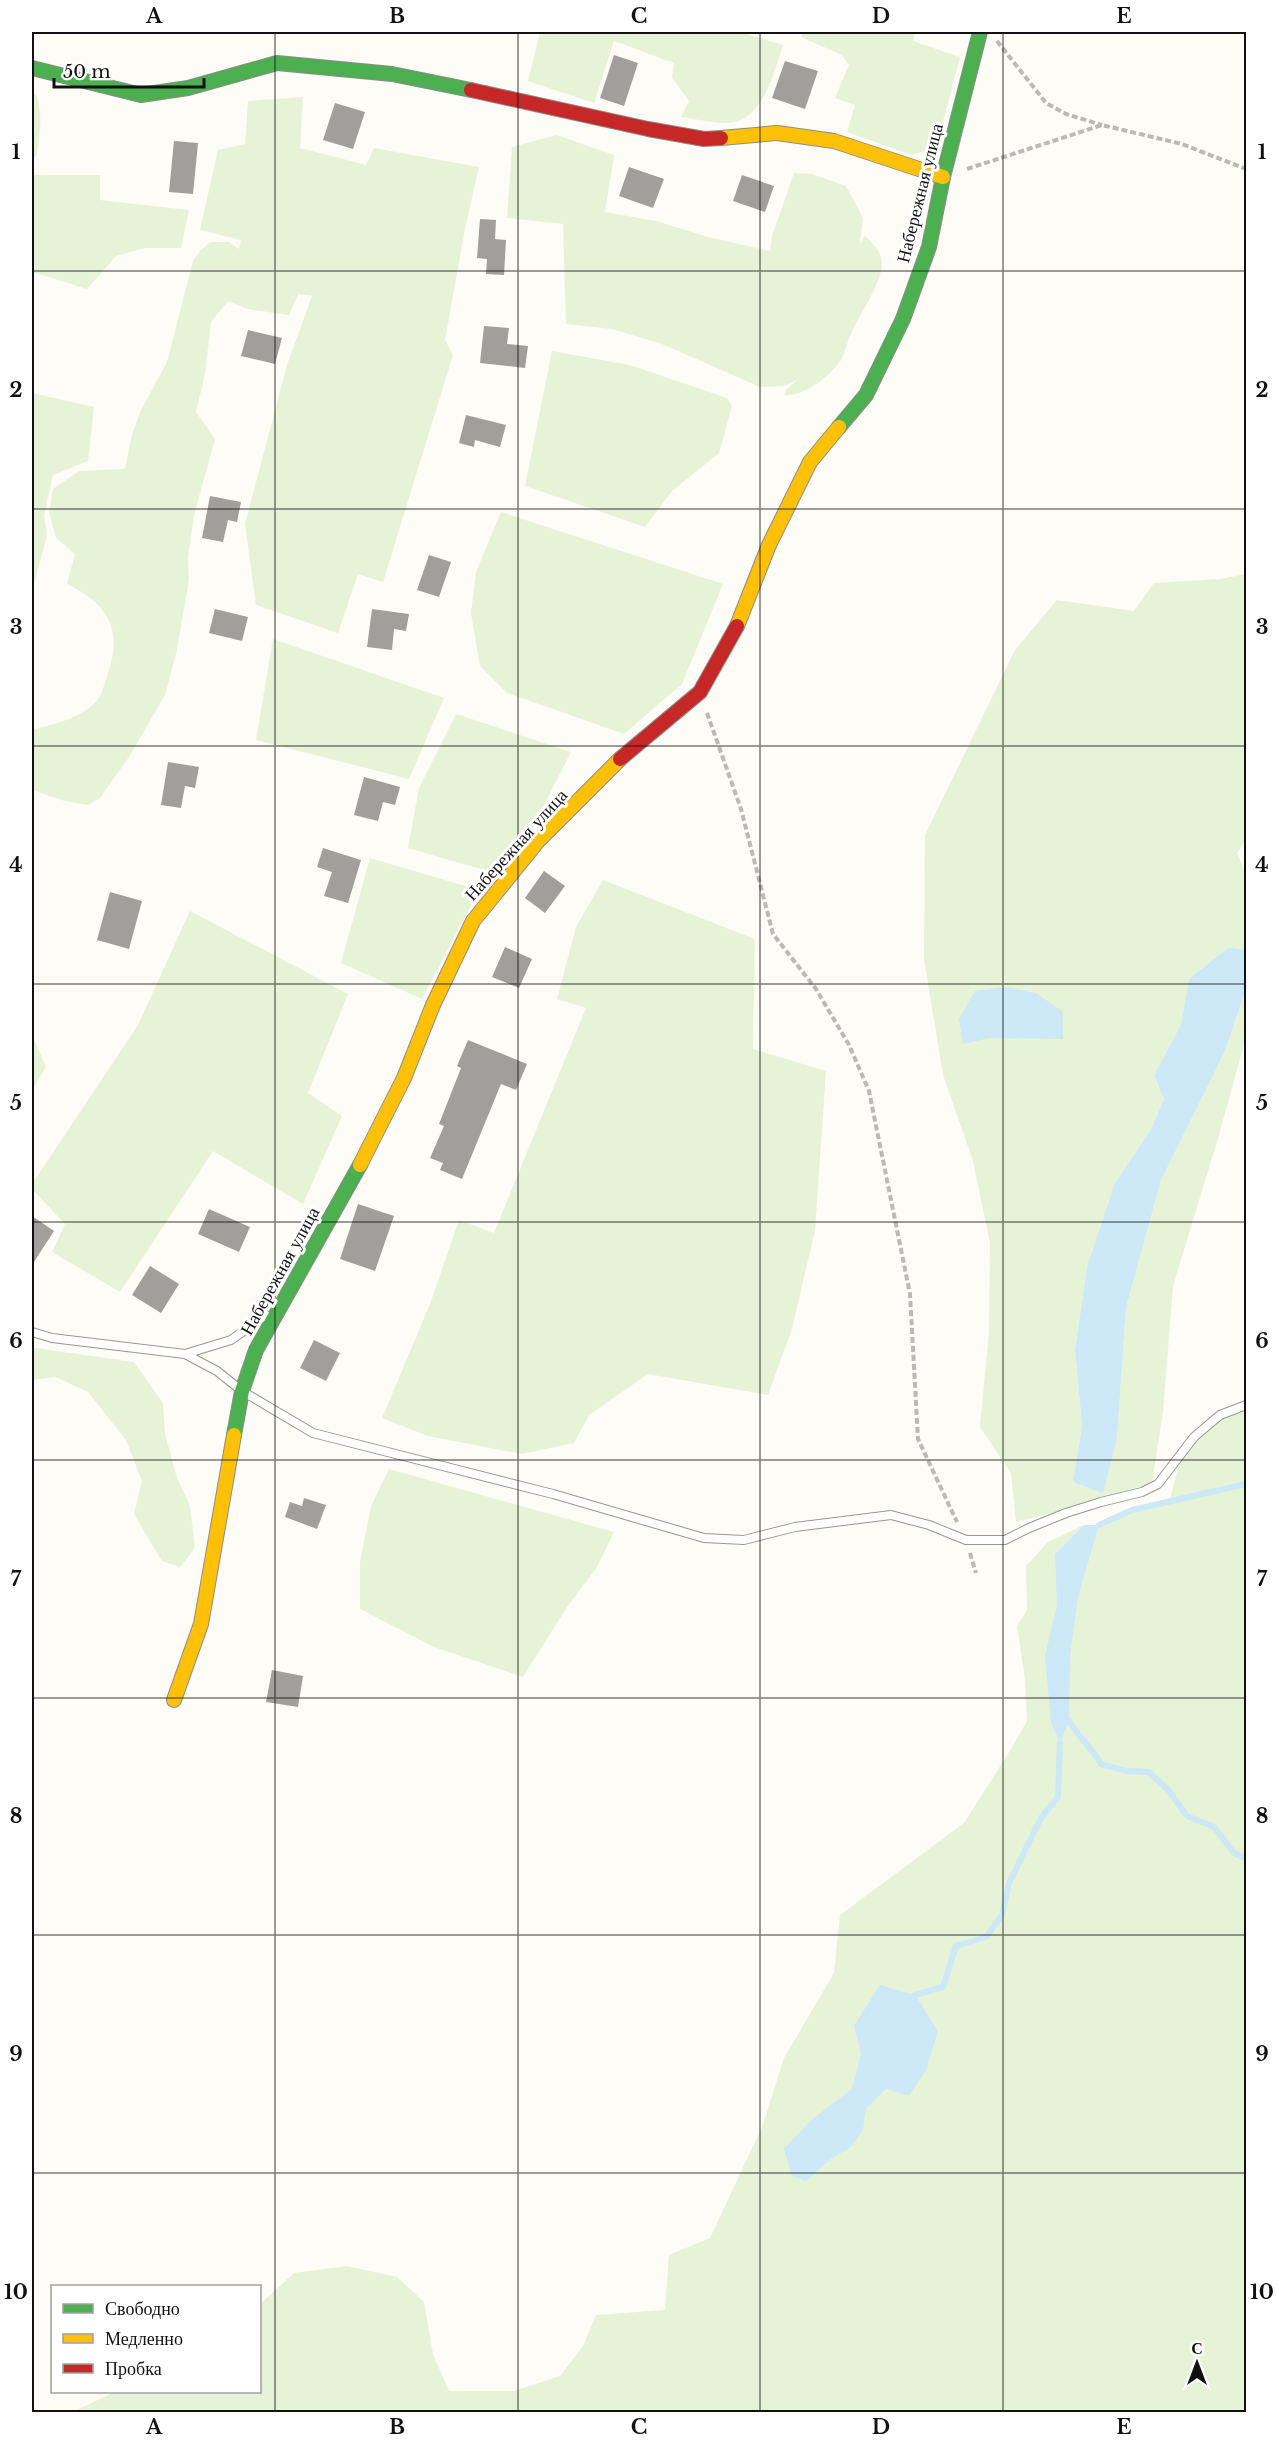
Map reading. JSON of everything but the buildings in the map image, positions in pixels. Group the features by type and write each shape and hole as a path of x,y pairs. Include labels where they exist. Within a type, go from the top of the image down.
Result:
{"street":[{"name":"Набережная улица","path":"174,1700 201,1624 242,1391 256,1350 368,1152 404,1078 433,1005 473,921 539,840 627,752 700,692 732,637 769,545 810,462 866,395 903,319 929,247 943,177 980,32"},
{"path":"32,68 141,95 188,88 277,63 392,74 704,139 777,133 834,141 943,177"}],"lane":[{"path":"32,1332 52,1338 185,1353 231,1340 261,1320 284,1299"},
{"path":"185,1353 217,1371 242,1391 313,1433 553,1494 704,1538 744,1540 795,1527 891,1515 929,1525 966,1540 1005,1540 1066,1513 1142,1492 1158,1484 1194,1437 1220,1414 1246,1405"}],"path":[{"path":"996,40 1046,103 1066,114 1182,144 1246,169"},
{"path":"943,177 1102,125"},
{"path":"700,692 741,808 773,934 816,989 849,1045 869,1091 910,1294 918,1439 966,1540 976,1573"}],"green space":[{"path":"540,32 740,32 783,45 771,81 758,105 739,121 721,123 681,117 689,101 672,78 674,63 614,41 594,103 528,81"},
{"path":"803,32 915,32 913,41 960,57 936,148 911,155 847,132 855,105 835,98 849,65 842,55 801,37"},
{"path":"32,93 37,96 39,104 40,133 37,155 32,159"},
{"path":"303,97 300,148 366,165 374,148 479,167 445,340 453,355 383,582 358,574 338,633 256,605 245,524 287,365 312,296 298,294 289,315 248,309 228,301 211,322 205,374 196,412 215,439 194,515 188,557 189,580 176,654 165,695 129,757 100,798 88,805 65,801 32,790 32,730 77,716 92,706 103,690 114,643 112,631 102,609 93,600 67,584 75,554 56,538 49,512 53,489 79,471 125,469 131,438 140,412 167,362 193,261 210,242 229,242 239,249 241,240 200,230 218,150 245,144 248,101"},
{"path":"557,135 614,155 605,212 656,221 708,237 770,251 772,236 794,173 812,174 846,186 863,218 860,244 865,236 878,251 882,263 874,289 836,366 808,389 792,395 784,395 797,380 784,386 760,387 662,344 612,329 566,324 563,224 507,218 512,147"},
{"path":"32,175 100,175 100,200 189,210 181,248 145,248 116,256 87,289 32,272"},
{"path":"552,351 630,365 727,398 732,406 719,453 672,491 645,527 525,486"},
{"path":"32,393 94,407 88,461 53,475 44,515 47,535 35,581 32,580"},
{"path":"501,512 723,584 682,684 624,734 507,693 480,666 471,613 476,572"},
{"path":"1246,574 1246,839 1237,853 1246,875 1246,950 1229,947 1189,979 1181,1025 1154,1075 1164,1099 1150,1131 1115,1183 1087,1267 1075,1348 1082,1426 1073,1482 1117,1439 1126,1308 1161,1180 1226,1049 1246,988 1246,1037 1173,1286 1163,1412 1152,1483 1068,1509 1016,1522 1011,1473 980,1427 989,1332 990,1243 973,1161 943,1075 924,959 925,835 1015,650 1057,600 1134,611 1154,583 1220,579"},
{"path":"273,639 444,698 409,779 256,740"},
{"path":"456,714 571,752 533,827 498,874 408,848 419,788"},
{"path":"370,858 479,890 422,999 341,963"},
{"path":"603,880 755,939 753,1049 826,1071 815,1230 792,1329 768,1395 648,1374 589,1415 574,1443 522,1454 428,1436 382,1418 430,1304 459,1220 494,1233 586,1008 557,999 576,927"},
{"path":"190,911 348,994 308,1093 342,1116 303,1204 213,1151 120,1292 52,1252 65,1224 32,1189 32,1184 138,1025"},
{"path":"32,1035 46,1067 32,1090"},
{"path":"32,1349 134,1362 163,1403 165,1434 177,1478 190,1506 195,1548 180,1567 162,1561 134,1514 142,1481 126,1440 88,1392 55,1377 32,1380"},
{"path":"1246,1410 1246,2412 72,2412 113,2393 261,2393 261,2303 294,2273 347,2266 397,2277 424,2302 433,2354 449,2391 514,2391 560,2376 583,2346 596,2315 665,2310 669,2255 710,2238 762,2127 784,2058 834,1973 840,1915 964,1823 1027,1721 1025,1679 1017,1626 1027,1610 1026,1566 1048,1542 1084,1525 1099,1525 1132,1510 1169,1503 1182,1453 1226,1413"},
{"path":"389,1469 614,1532 597,1567 567,1607 523,1677 434,1647 360,1609 360,1562 371,1506"}],"water":[{"path":"1229,947 1246,950 1246,988 1226,1049 1161,1180 1126,1308 1117,1439 1103,1493 1073,1482 1082,1426 1075,1349 1087,1267 1115,1183 1150,1131 1164,1099 1154,1075 1181,1025 1189,979"},
{"path":"1006,987 1036,993 1063,1012 1063,1039 989,1038 963,1044 959,1019 975,991"},
{"path":"1084,1525 1099,1525 1078,1597 1070,1656 1069,1721 1060,1743 1051,1723 1045,1656 1057,1606 1055,1554"},
{"path":"880,1985 915,1995 938,2031 926,2070 909,2096 886,2089 866,2109 863,2130 851,2147 832,2158 806,2181 792,2176 784,2149 810,2121 852,2089 861,2054 854,2026"}],"waterway":[{"path":"1099,1525 1132,1510 1246,1484"},
{"path":"1069,1721 1101,1764 1126,1771 1149,1772 1169,1791 1187,1816 1214,1827 1234,1853 1246,1859"},
{"path":"915,1995 943,1987 956,1946 986,1937 1002,1915 1009,1883 1041,1818 1058,1797 1060,1743"}],"traffic: fast":[{"path":"839,427 866,395 903,319 929,247 943,177 980,32"},
{"path":"32,68 141,95 188,88 277,63 392,74 471,90"},
{"path":"234,1435 242,1391 256,1350 360,1165"}],"traffic: slow":[{"path":"721,138 777,133 834,141 943,177"},
{"path":"737,626 769,545 810,462 839,427"},
{"path":"360,1165 404,1078 433,1005 473,921 539,840 620,759"},
{"path":"174,1700 201,1624 234,1435"}],"traffic: jam":[{"path":"471,90 648,129 704,139 721,138"},
{"path":"620,759 700,692 737,626"}]}
